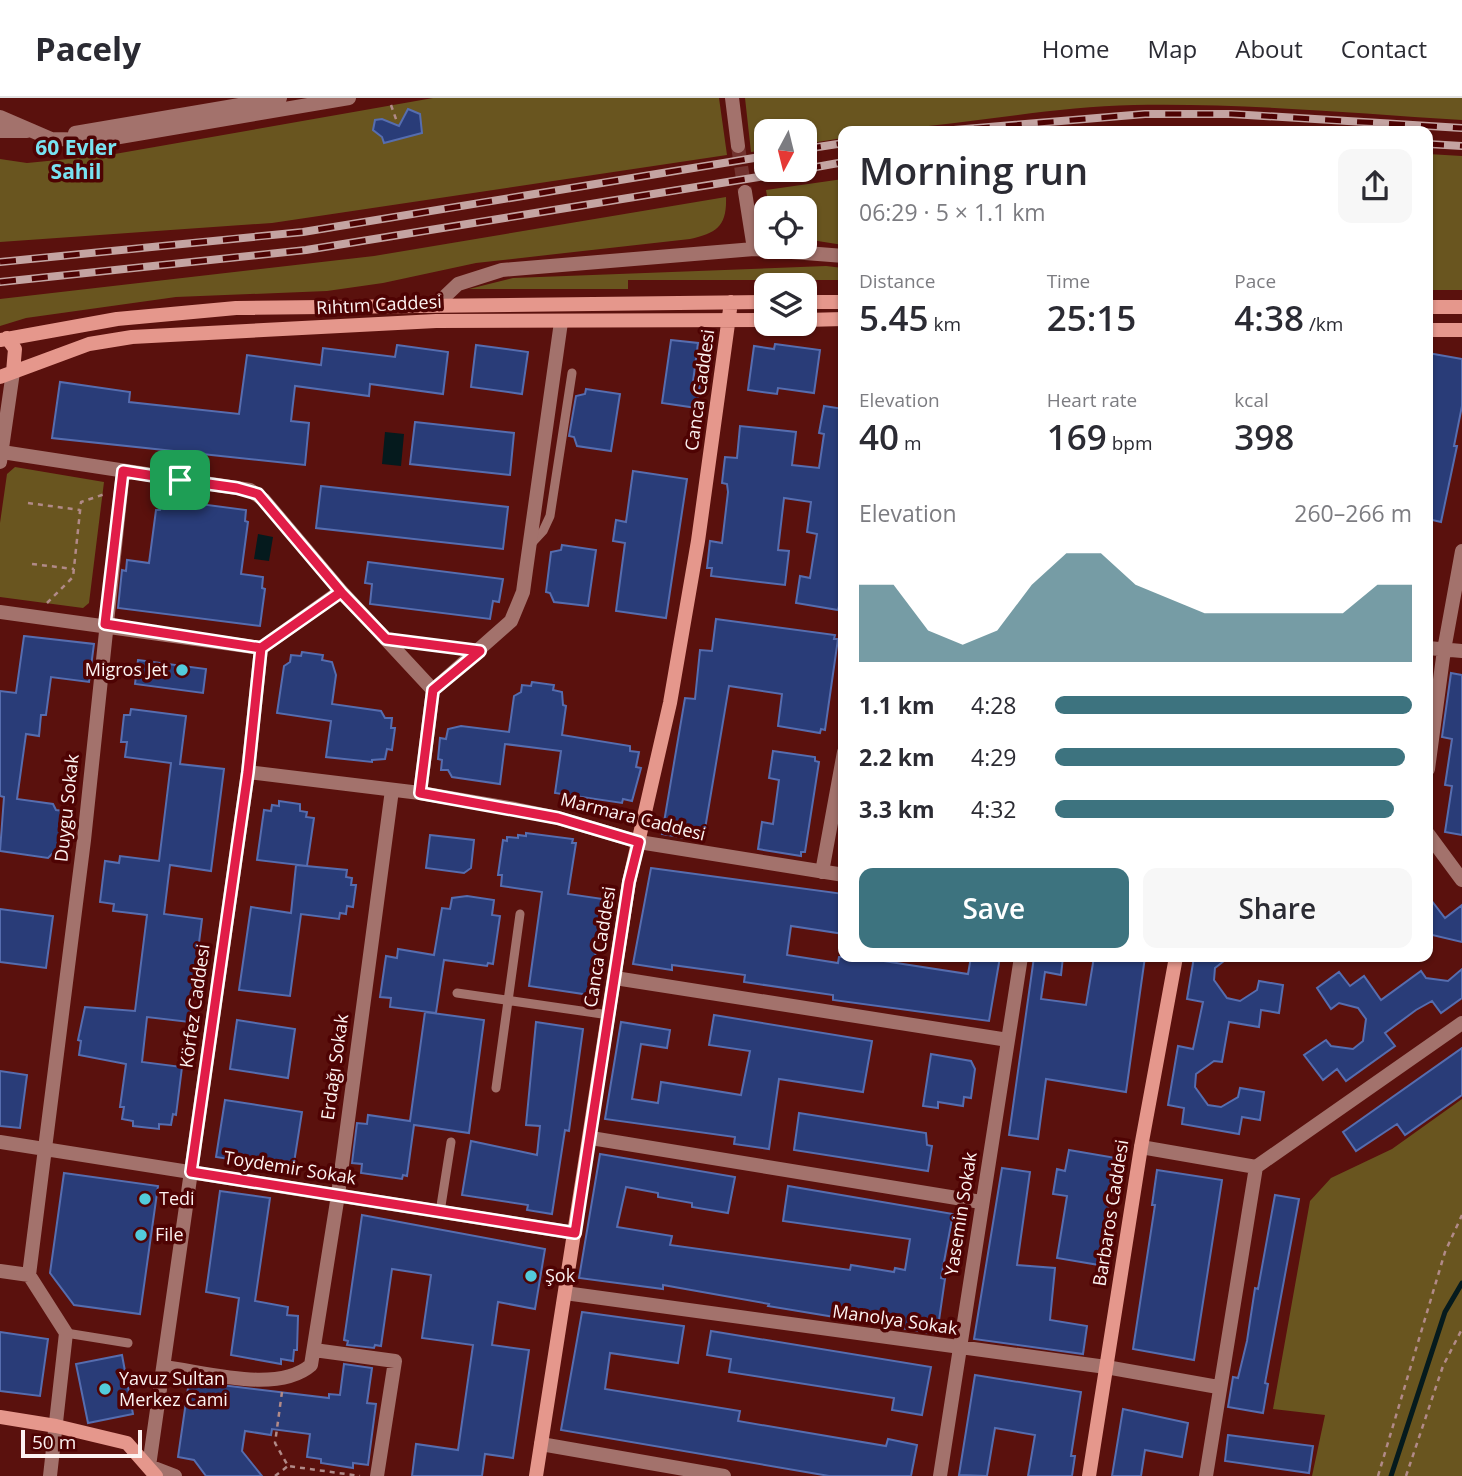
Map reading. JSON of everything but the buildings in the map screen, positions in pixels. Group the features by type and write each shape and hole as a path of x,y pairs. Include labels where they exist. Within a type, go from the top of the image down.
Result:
{"street":[{"path":"0,131 68,134 280,98"},
{"path":"0,117 30,131 60,140 102,140 349,98"},
{"path":"732,98 738,146"},
{"path":"746,192 754,249"},
{"name":"Rıhtım Caddesi","path":"437,304 458,284 502,270 754,249"},
{"name":"Rıhtım Caddesi","path":"817,254 838,256"},
{"name":"Canca Caddesi","path":"536,1476 615,978 639,842 670,703 698,541 731,302"},
{"name":"Rıhtım Caddesi","path":"4,339 117,319 186,312 437,304 754,302"},
{"path":"817,302 838,302"},
{"path":"436,321 437,304"},
{"path":"420,793 433,690 480,651 511,621 518,609 563,305"},
{"path":"1433,307 1462,307"},
{"path":"817,320 838,319"},
{"name":"Rıhtım Caddesi","path":"6,375 89,344 132,337 436,321 754,320"},
{"path":"1433,330 1462,330"},
{"path":"4,339 15,349 6,375 1,449 237,488 258,494 341,592 433,690"},
{"name":"Duygu Sokak","path":"29,1275 84,840 123,471"},
{"path":"1433,732 1462,551"},
{"path":"0,611 261,648 341,592"},
{"name":"Körfez Caddesi","path":"152,1471 164,1367 248,772 261,648"},
{"path":"1433,649 1462,651"},
{"name":"Marmara Caddesi","path":"248,772 420,793 558,818 639,842 838,874"},
{"path":"822,872 838,784"},
{"name":"Erdağı Sokak","path":"314,1350 338,1195 391,790"},
{"path":"1433,841 1462,880"},
{"name":"Yasemin Sokak","path":"940,1476 1020,962"},
{"name":"Barbaros Caddesi","path":"1089,1476 1141,1147 1175,962"},
{"path":"615,978 1008,1040"},
{"path":"1141,1147 1256,1167 1462,1023"},
{"path":"591,1138 981,1202"},
{"name":"Toydemir Sokak","path":"0,1142 575,1233"},
{"path":"1206,1476 1256,1167"},
{"path":"0,1271 29,1275 66,1333 50,1476"},
{"name":"Manolya Sokak","path":"565,1293 1106,1367 1219,1387"},
{"path":"164,1367 256,1380 284,1377 311,1365 314,1350 395,1361 377,1476"},
{"path":"0,1417 56,1426 127,1443 152,1471 175,1476"},
{"path":"541,1444 724,1476"}],"lane":[{"path":"529,545 543,531 550,516 572,373"},
{"path":"386,639 480,651"},
{"path":"496,1088 520,914"},
{"path":"457,993 609,1015"},
{"path":"440,1212 451,1142"},
{"path":"66,1333 128,1343"}],"path":[{"path":"391,105 397,122"},
{"path":"35,616 73,577 81,502 121,488"},
{"path":"28,503 80,510"},
{"path":"32,564 74,569"},
{"path":"1378,1476 1445,1252 1462,1215"},
{"path":"1406,1476 1443,1366 1462,1329"},
{"path":"284,1377 275,1443 288,1466"},
{"path":"275,1476 288,1466 360,1476"}],"shaded area":[{"path":"433,98 719,98 727,155 272,223 0,242 0,159 27,163 109,155"},
{"path":"745,98 1462,98 1462,120 1257,107 1134,105 1061,110 925,126 838,126 838,139 817,142 817,119 754,119 754,152 751,152"},
{"path":"1433,154 1462,156 1462,290 1433,290"},
{"path":"838,180 838,244 817,241 817,196 767,196 766,190"},
{"path":"726,197 725,215 718,227 707,234 690,239 476,263 383,283 327,291 176,297 26,318 0,326 0,299 374,256"},
{"path":"838,267 838,280 817,280 817,273 754,273 754,280 628,280 628,289 469,289 513,278"},
{"path":"15,467 104,482 89,603 83,608 0,597 0,523 7,474"},
{"path":"1462,1099 1462,1476 1312,1476 1325,1415 1273,1409 1310,1201 1331,1178 1392,1149"}],"water":[{"path":"385,432 404,434 401,466 382,464"},
{"path":"258,534 273,537 269,561 254,559"}],"waterway":[{"path":"1391,1476 1445,1312 1462,1283"}],"tunnel":[{"path":"738,146 745,192"}],"railway":[{"path":"1002,126 1145,114 1231,114 1429,126"},
{"path":"1433,126 1462,128"},
{"path":"817,147 838,144"},
{"path":"1433,144 1462,146"},
{"path":"0,262 303,232 754,158"},
{"path":"817,167 838,163"},
{"path":"0,282 306,250 754,178"}],"place":[{"name":"Migros Jet","path":"182,670"},
{"name":"Tedi","path":"145,1199"},
{"name":"File","path":"141,1235"},
{"name":"Şok","path":"531,1276"},
{"name":"Yavuz Sultan Merkez Cami","path":"105,1389"}],"district":[{"name":"60 Evler Sahil","path":"76,160"}],"route":[{"path":"180,480 123,471 105,624 261,648 341,592 386,639 480,651 433,690 420,793 558,818 639,842 629,882 575,1233 191,1172 248,772 261,648 341,592 258,494 250,490 180,480"}]}
